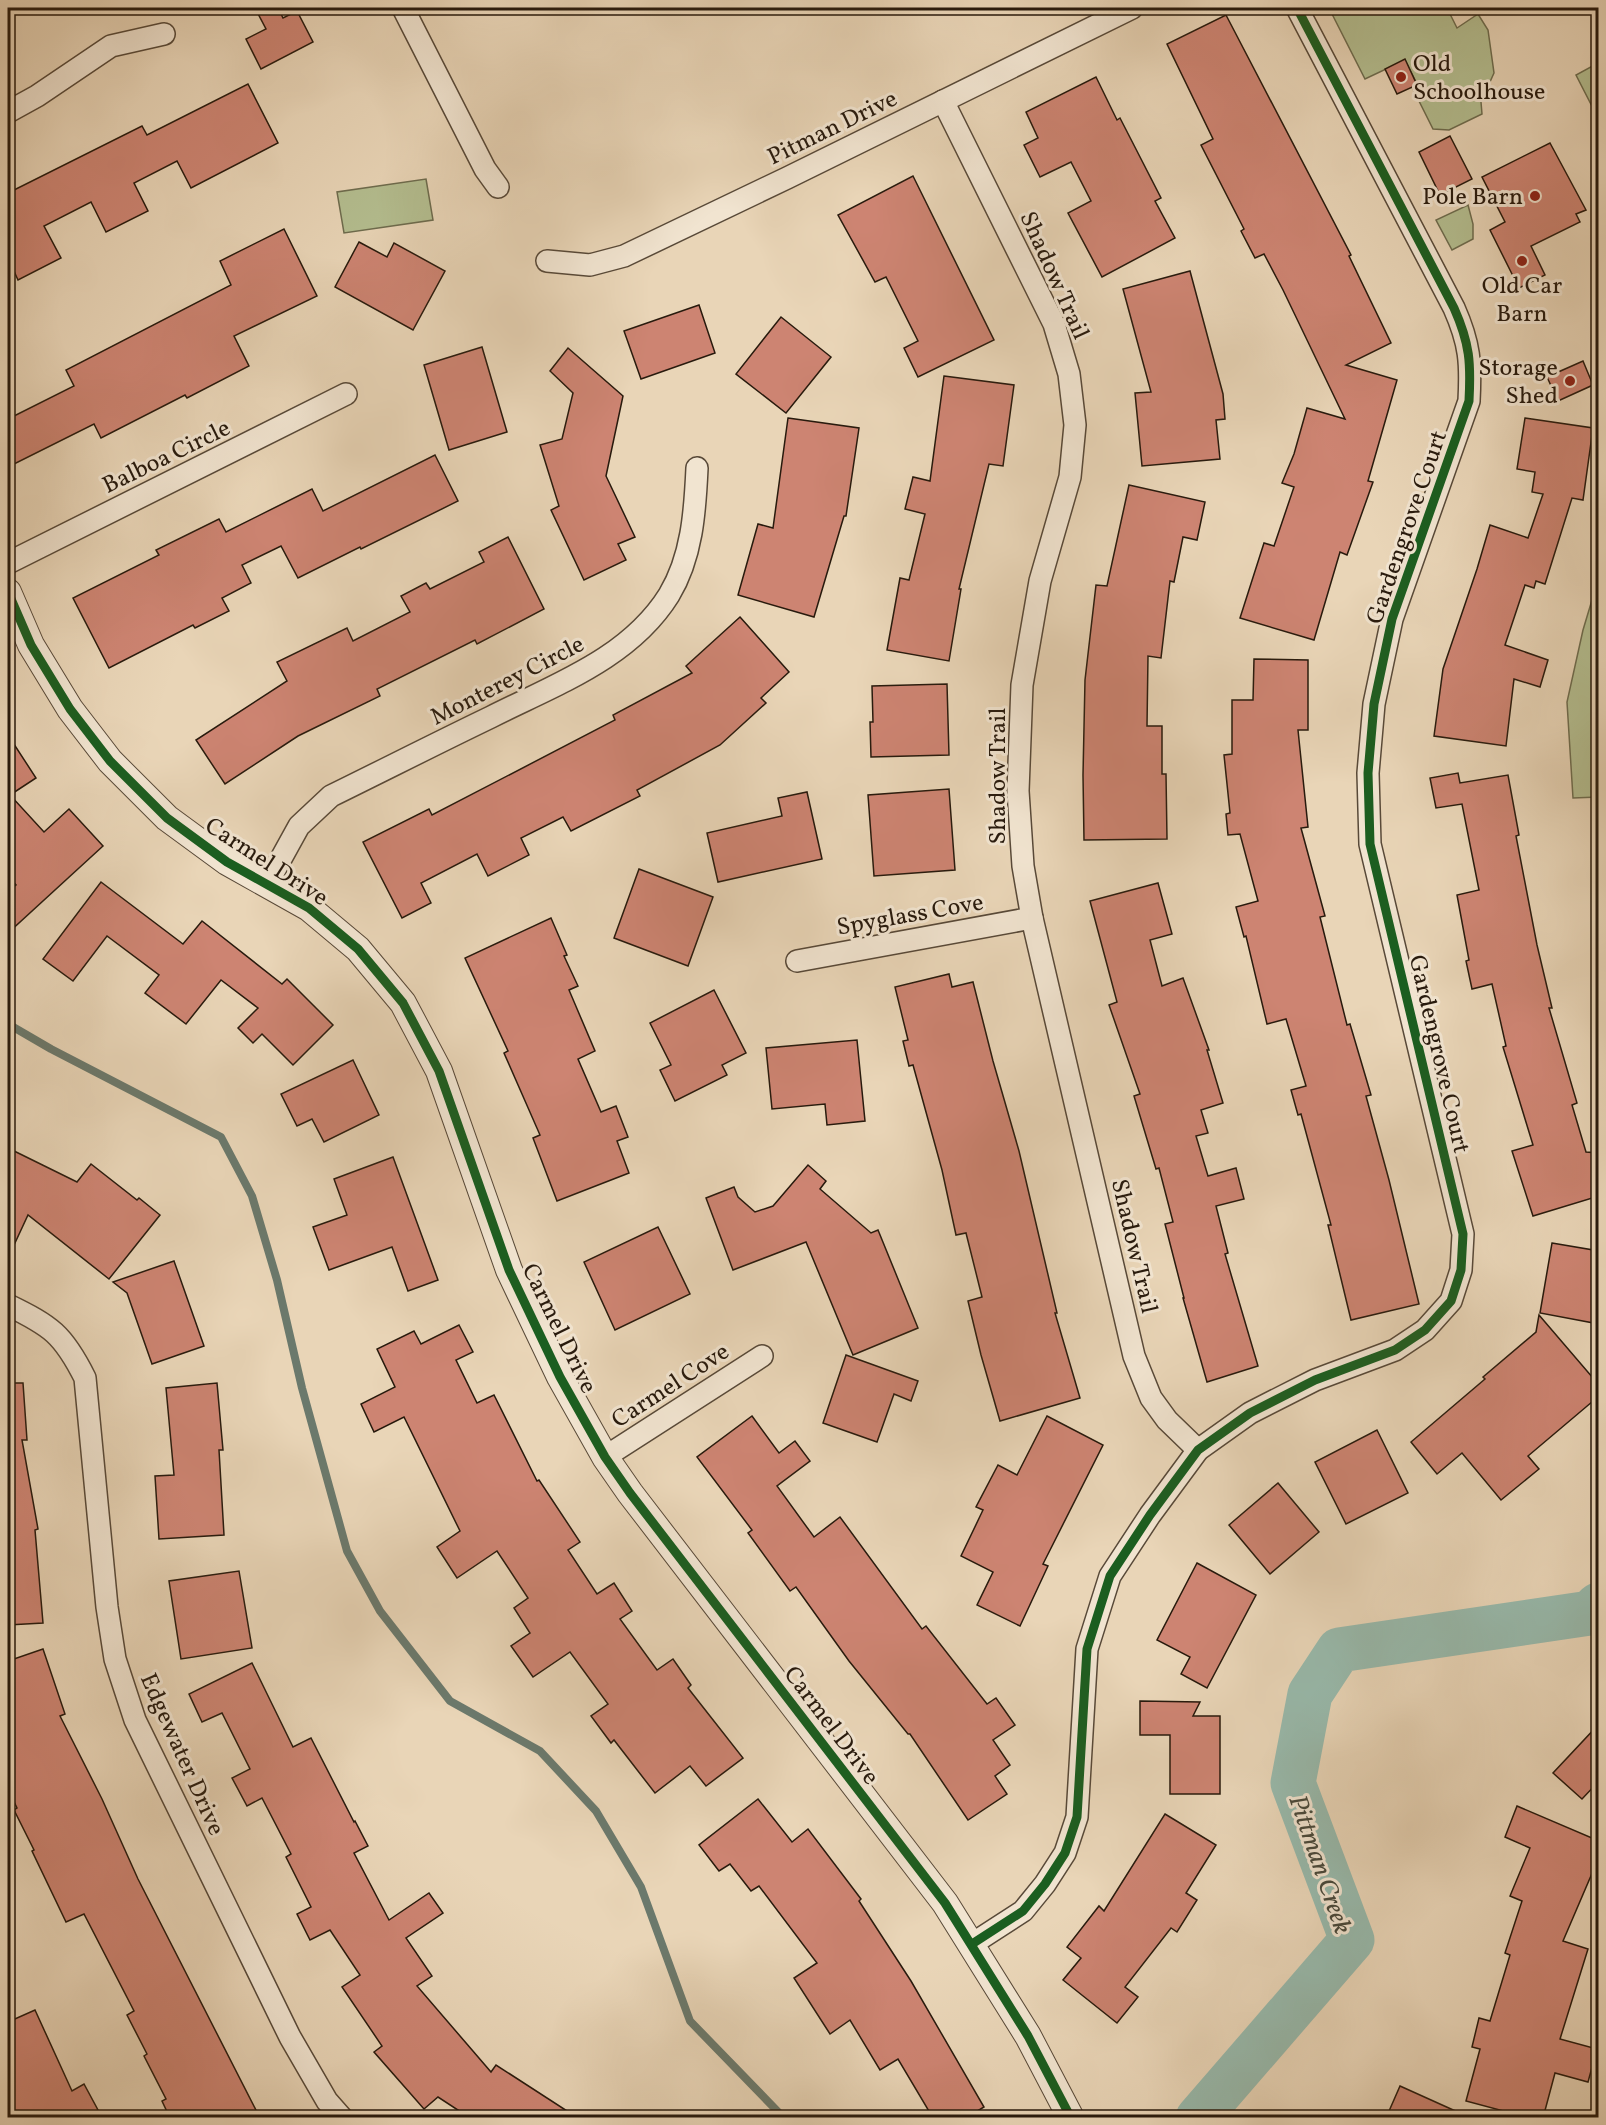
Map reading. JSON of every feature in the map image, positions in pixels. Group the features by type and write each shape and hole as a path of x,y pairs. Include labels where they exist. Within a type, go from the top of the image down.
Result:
{"street":[{"path":"403,8 485,169 498,187"},
{"name":"Pitman Drive","path":"547,261 590,266 624,256 1132,8"},
{"name":"Gardengrove Court","path":"972,1944 1023,1911 1045,1884 1065,1853 1077,1817 1087,1649 1110,1576 1150,1515 1198,1450 1250,1413 1315,1380 1395,1350 1425,1330 1451,1301 1461,1270 1463,1234 1370,844 1368,773 1374,704 1392,619 1469,401 1471,365 1463,328 1454,308 1297,8"},
{"path":"8,112 37,96 111,46 164,34"},
{"name":"Shadow Trail","path":"943,101 1054,324 1069,374 1076,425 1070,477 1040,581 1022,685 1018,791 1023,866 1032,918 1134,1356 1150,1398 1167,1420 1198,1450"},
{"name":"Balboa Circle","path":"8,563 346,394"},
{"name":"Monterey Circle","path":"267,884 299,826 331,796 604,660 645,627 669,595 686,558 694,521 698,468"},
{"name":"Carmel Drive","path":"8,592 42,663 70,709 110,761 167,818 227,862 309,908 358,949 403,1003 439,1071 509,1270 560,1377 605,1456 637,1503 945,1903 1028,2036 1071,2118"},
{"name":"Spyglass Cove","path":"797,961 1032,918"},
{"name":"Edgewater Drive","path":"8,1305 51,1328 71,1351 85,1378 108,1618 115,1659 135,1720 290,2037 327,2101 342,2118"},
{"name":"Carmel Cove","path":"605,1456 762,1356"}],"green space":[{"path":"1329,8 1447,8 1457,28 1478,14 1488,30 1494,73 1481,102 1482,114 1449,130 1433,129 1412,87 1417,84 1405,60 1365,79"},
{"path":"1598,63 1598,118 1576,75"},
{"path":"426,179 433,220 344,233 337,192"},
{"path":"1468,205 1473,224 1473,239 1452,250 1436,220"},
{"path":"1598,580 1598,797 1573,798 1567,702 1583,630"}],"building":[{"path":"255,8 278,8 283,18 297,11 313,42 261,69 246,39 266,29"},
{"path":"1226,15 1351,255 1349,256 1391,343 1346,365 1397,380 1368,481 1373,482 1347,555 1340,552 1314,640 1240,618 1264,543 1274,546 1294,487 1282,483 1294,454 1307,408 1345,419 1264,254 1255,258 1241,231 1244,229 1201,145 1213,139 1167,44"},
{"name":"Old Schoolhouse","path":"1405,59 1417,85 1397,94 1385,69"},
{"path":"1096,77 1117,120 1120,118 1161,198 1155,201 1175,238 1102,277 1068,213 1091,201 1071,162 1040,177 1024,145 1038,138 1026,112"},
{"path":"248,84 278,143 191,188 177,161 134,183 148,211 106,232 91,202 44,226 61,258 18,280 8,258 8,193 142,126 147,135"},
{"path":"1450,136 1472,179 1440,195 1419,152"},
{"name":"Pole Barn","path":"1550,143 1586,210 1576,214 1580,222 1531,246 1545,275 1519,288 1490,230 1505,222 1482,177"},
{"path":"913,176 994,340 918,377 904,348 918,341 886,277 875,282 838,215"},
{"path":"284,229 317,296 234,336 249,366 187,398 185,395 101,438 94,424 8,467 8,419 74,386 66,370 231,285 220,261"},
{"path":"359,242 387,257 394,243 445,271 413,330 335,287"},
{"path":"1190,271 1223,394 1225,419 1216,420 1220,459 1142,466 1135,393 1151,392 1123,289"},
{"path":"699,305 715,353 641,379 624,331"},
{"path":"781,317 831,357 786,413 736,374"},
{"path":"482,347 507,432 449,450 424,365"},
{"path":"568,348 623,396 606,476 635,537 618,544 626,560 584,580 551,510 559,506 540,445 562,439 573,393 550,371"},
{"name":"Storage Shed","path":"1583,361 1593,385 1558,401 1547,377"},
{"path":"944,376 1014,385 1003,466 989,464 959,589 961,589 949,661 887,650 900,578 909,580 925,514 905,509 913,477 930,481"},
{"path":"788,418 859,428 846,516 844,516 814,617 738,595 758,524 773,528"},
{"path":"1525,418 1593,428 1583,500 1572,498 1545,584 1536,581 1534,588 1525,585 1505,645 1548,660 1540,687 1514,679 1506,746 1434,736 1443,669 1490,525 1528,538 1543,494 1532,492 1535,472 1517,469"},
{"path":"435,455 458,501 298,578 281,546 242,565 251,583 222,598 229,611 195,628 193,625 109,668 73,598 159,555 156,550 219,519 226,532 312,489 323,511"},
{"path":"1129,485 1205,502 1197,540 1183,537 1174,582 1170,581 1161,658 1148,656 1147,726 1162,726 1162,774 1166,774 1167,839 1084,840 1085,680 1096,585 1107,586"},
{"path":"508,537 544,609 477,644 475,640 377,689 380,696 298,736 225,784 196,740 287,681 277,662 347,628 353,641 410,612 401,596 426,583 430,589 484,562 479,552"},
{"path":"740,617 789,672 761,698 766,703 720,745 637,790 640,796 571,831 563,817 521,838 529,855 488,876 477,854 421,883 431,903 402,918 363,842 429,809 432,815 615,720 613,715 692,673 686,666"},
{"path":"1254,659 1308,660 1308,730 1298,730 1308,827 1301,828 1325,916 1320,917 1347,1025 1350,1024 1371,1095 1366,1096 1419,1304 1351,1320 1328,1225 1331,1225 1301,1114 1298,1115 1291,1090 1306,1086 1286,1019 1267,1024 1246,936 1244,937 1236,907 1258,901 1240,834 1228,835 1226,814 1230,813 1224,755 1232,754 1232,700 1253,700"},
{"path":"947,684 949,755 871,757 872,686"},
{"path":"8,735 36,778 10,795 44,832 69,809 103,846 8,933 8,892 16,885 8,876"},
{"path":"1458,773 1460,783 1508,775 1519,835 1516,836 1552,1008 1549,1008 1577,1103 1572,1105 1586,1152 1599,1153 1599,1196 1533,1216 1512,1151 1533,1145 1503,1047 1506,1046 1492,984 1472,989 1466,961 1469,960 1457,895 1479,890 1462,804 1436,808 1430,778"},
{"path":"949,789 955,870 874,876 868,795"},
{"path":"807,792 822,859 718,882 707,833 782,816 778,798"},
{"path":"639,869 713,897 688,966 614,938"},
{"path":"101,882 183,944 202,921 282,984 287,979 333,1025 293,1065 262,1034 253,1043 238,1028 258,1008 221,980 186,1024 145,993 159,975 107,936 73,981 43,959"},
{"path":"1158,883 1172,934 1150,940 1162,986 1183,978 1209,1050 1207,1050 1223,1103 1201,1110 1208,1133 1196,1136 1208,1176 1236,1168 1244,1199 1216,1206 1228,1253 1225,1254 1258,1366 1207,1382 1165,1224 1173,1222 1159,1168 1156,1169 1134,1096 1140,1094 1109,1005 1117,1002 1090,901"},
{"path":"551,918 567,955 564,956 578,986 569,990 595,1051 578,1059 601,1112 616,1106 628,1137 617,1141 629,1173 557,1201 533,1138 540,1135 504,1053 508,1051 465,958"},
{"path":"949,974 952,987 973,982 1019,1151 1057,1313 1055,1313 1080,1398 1000,1421 968,1301 982,1297 966,1233 956,1235 942,1170 913,1065 909,1066 903,1041 908,1040 895,987"},
{"path":"714,990 746,1053 722,1065 727,1075 675,1101 660,1070 671,1065 650,1023"},
{"path":"857,1040 865,1121 827,1125 825,1104 772,1109 766,1048"},
{"path":"353,1060 379,1115 324,1142 312,1119 297,1126 281,1094"},
{"path":"8,1148 77,1182 91,1164 160,1215 109,1279 28,1215 8,1258"},
{"path":"393,1157 438,1280 408,1291 392,1247 329,1270 313,1227 347,1215 334,1179"},
{"path":"808,1165 826,1181 820,1189 871,1233 878,1230 918,1328 853,1355 806,1242 733,1270 706,1198 734,1187 738,1197 755,1212 773,1206"},
{"path":"658,1227 690,1294 615,1330 584,1262"},
{"path":"1552,1243 1599,1251 1599,1324 1540,1313"},
{"path":"174,1261 204,1346 152,1364 127,1293 113,1282"},
{"path":"1539,1315 1599,1385 1599,1396 1528,1456 1539,1469 1501,1500 1462,1453 1437,1474 1411,1442 1536,1332"},
{"path":"459,1325 473,1352 456,1360 477,1403 494,1395 537,1481 539,1480 580,1542 568,1550 597,1594 614,1583 632,1611 620,1619 657,1670 673,1659 691,1685 688,1688 743,1758 706,1786 690,1766 655,1793 614,1740 611,1743 591,1716 608,1704 570,1652 533,1677 511,1646 530,1633 514,1608 528,1598 497,1551 457,1578 437,1547 460,1531 404,1417 374,1432 361,1404 395,1387 377,1349 414,1331 421,1344"},
{"path":"846,1355 918,1381 911,1401 894,1394 877,1442 823,1423"},
{"path":"8,1383 23,1383 27,1440 22,1440 38,1529 35,1530 43,1623 8,1625"},
{"path":"217,1383 223,1450 219,1450 224,1535 159,1539 155,1476 174,1475 166,1388"},
{"path":"752,1416 779,1453 795,1441 810,1461 777,1486 814,1537 840,1517 922,1629 926,1626 987,1704 996,1698 1015,1725 993,1740 1010,1765 995,1776 1007,1794 968,1820 910,1734 849,1661 796,1587 790,1591 748,1533 752,1530 697,1457"},
{"path":"1047,1416 1103,1445 1043,1564 1048,1566 1020,1626 977,1605 993,1572 961,1556 983,1510 976,1507 998,1465 1017,1475"},
{"path":"1377,1430 1408,1493 1346,1524 1315,1462"},
{"path":"1278,1483 1319,1532 1270,1574 1229,1525"},
{"path":"1197,1563 1256,1595 1207,1688 1181,1674 1190,1657 1157,1640"},
{"path":"239,1571 252,1648 181,1659 169,1581"},
{"path":"43,1649 65,1714 60,1716 102,1799 138,1879 260,2118 170,2118 162,2101 166,2099 144,2056 147,2054 127,2015 134,2011 84,1914 66,1922 32,1851 34,1850 14,1810 17,1808 8,1789 8,1661"},
{"path":"252,1663 293,1747 311,1738 368,1846 354,1853 389,1920 429,1893 443,1913 406,1938 432,1976 417,1986 491,2072 496,2065 578,2118 470,2118 438,2097 424,2109 374,2052 382,2046 342,1987 360,1975 330,1930 310,1940 297,1914 311,1907 286,1857 291,1854 262,1798 247,1806 232,1778 250,1769 222,1713 202,1722 189,1694"},
{"path":"1140,1701 1200,1702 1193,1716 1220,1716 1220,1794 1170,1794 1170,1735 1140,1735"},
{"path":"1599,1724 1599,1781 1582,1799 1553,1773"},
{"path":"758,1799 792,1842 808,1829 861,1899 859,1901 911,1981 984,2107 966,2118 933,2118 898,2059 880,2070 850,2020 830,2034 794,1978 817,1963 759,1886 751,1891 730,1864 719,1871 699,1845"},
{"path":"1517,1806 1599,1841 1599,1857 1563,1941 1588,1949 1560,2039 1597,2049 1588,2082 1555,2073 1543,2118 1530,2118 1466,2101 1480,2049 1472,2047 1479,2018 1490,2021 1510,1955 1505,1953 1522,1901 1510,1896 1530,1848 1505,1837"},
{"path":"1165,1814 1216,1845 1186,1893 1197,1900 1177,1932 1171,1928 1125,1987 1138,1997 1117,2023 1063,1980 1081,1958 1067,1947 1099,1906 1104,1911"},
{"path":"35,2010 72,2091 84,2084 98,2110 84,2118 8,2118 8,2022"},
{"path":"1400,2086 1471,2118 1386,2118"}],"waterway":[{"path":"8,1024 51,1049 221,1137 252,1196 277,1280 302,1388 347,1551 380,1611 450,1701 540,1751 596,1811 641,1887 690,2021 784,2118"},
{"name":"Pittman Creek","path":"1198,2118 1352,1940 1293,1783 1310,1694 1339,1650 1590,1613 1598,1605"}],"cycle path":[{"path":"972,1944 1023,1911 1045,1884 1065,1853 1077,1817 1087,1649 1110,1576 1150,1515 1198,1450 1250,1413 1315,1380 1395,1350 1425,1330 1451,1301 1461,1270 1463,1234 1370,844 1368,773 1374,704 1392,619 1469,401 1468,354 1454,308 1297,8"},
{"path":"8,592 31,645 70,709 110,761 167,818 227,862 309,908 358,949 403,1003 439,1071 509,1270 560,1377 605,1457 630,1493 945,1903 1028,2036 1071,2118"}],"place":[{"name":"Old Schoolhouse","path":"1401,77"},
{"name":"Pole Barn","path":"1535,196"},
{"name":"Old Car Barn","path":"1522,261"},
{"name":"Storage Shed","path":"1570,381"}]}
